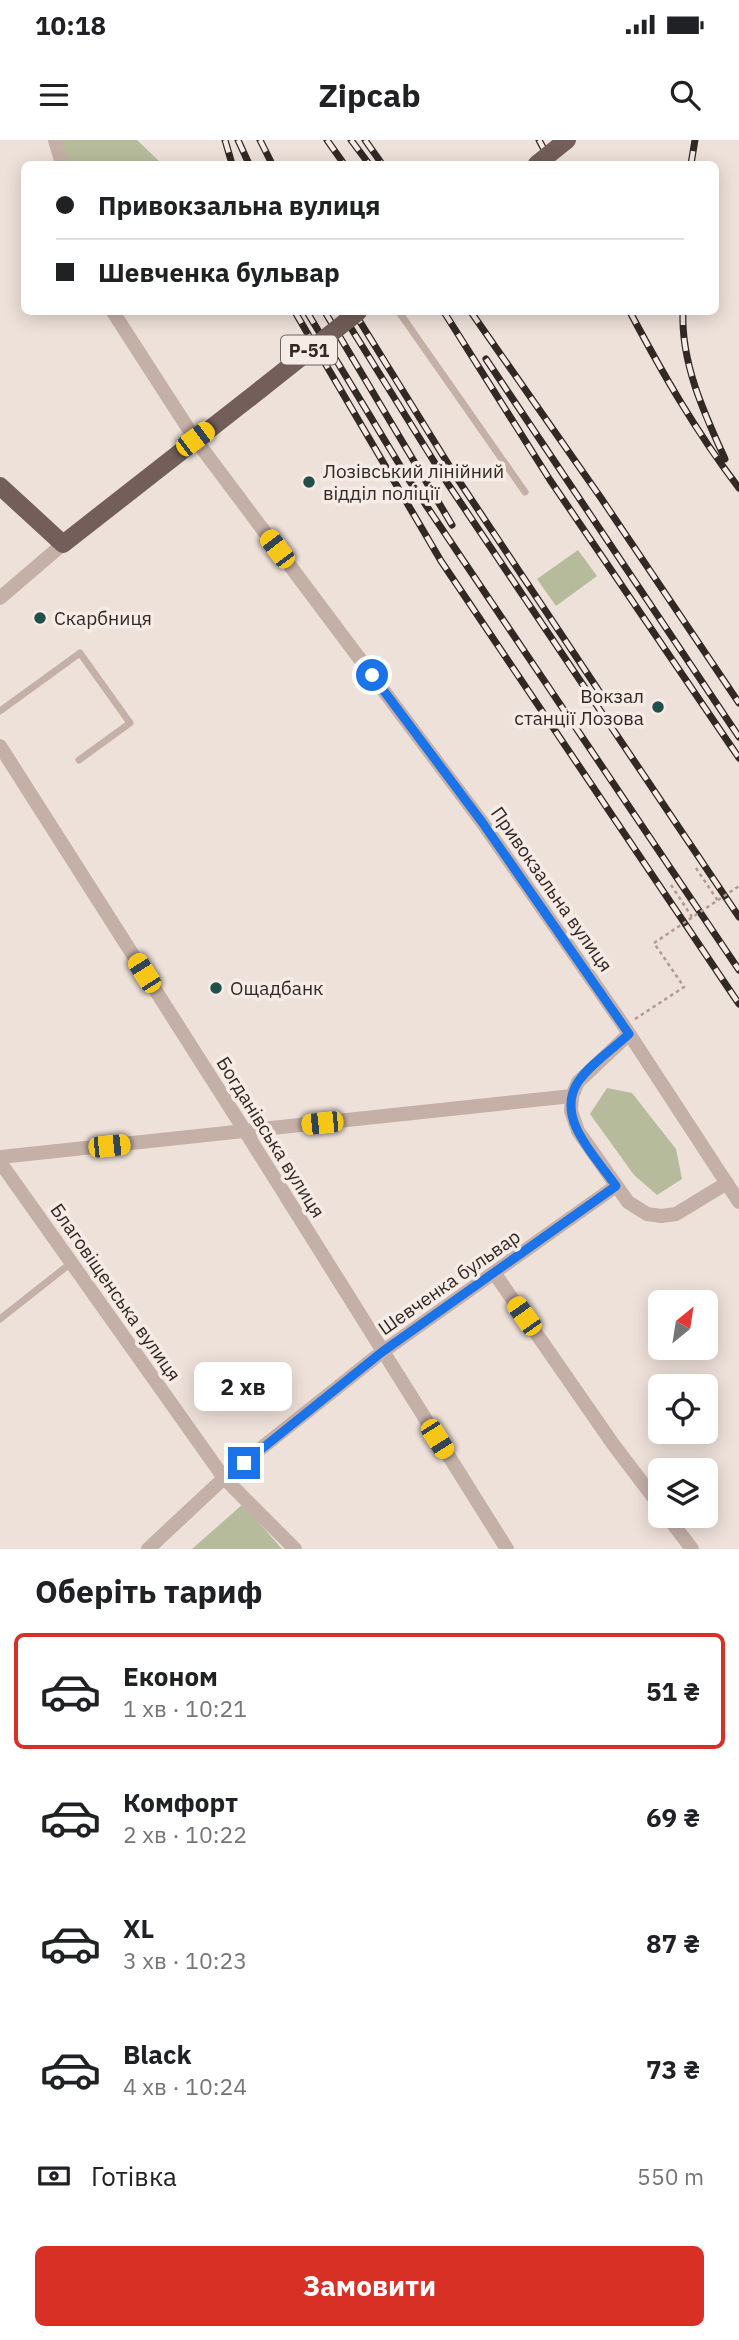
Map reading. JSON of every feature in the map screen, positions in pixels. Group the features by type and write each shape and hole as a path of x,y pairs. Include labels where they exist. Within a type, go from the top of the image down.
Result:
{"main road":[{"path":"541,161 567,140"},
{"name":"Р-51","path":"63,544 354,315"},
{"path":"0,486 63,544"}],"street":[{"path":"55,140 61,161"},
{"name":"Привокзальна вулиця","path":"115,315 195,439 482,822 627,1030 739,1202"},
{"path":"0,598 63,544"},
{"name":"Богданівська вулиця","path":"0,746 507,1549"},
{"path":"627,1030 582,1076 572,1096 574,1125 616,1186 634,1207 647,1214 661,1216 682,1211 727,1182"},
{"path":"0,1159 572,1096"},
{"name":"Благовіщенська вулиця","path":"0,1159 224,1478 295,1549"},
{"name":"Шевченка бульвар","path":"148,1549 224,1478 382,1352 616,1186"},
{"path":"495,1274 648,1490"},
{"path":"676,1528 692,1549"}],"lane":[{"path":"401,315 525,492"},
{"path":"0,711 80,653 130,723 79,760"},
{"path":"0,1319 72,1263"}],"path":[{"path":"696,868 718,901"},
{"path":"671,885 692,917"},
{"path":"627,1030 684,987 654,943 739,886"}],"green space":[{"path":"55,140 137,140 159,161 61,161"},
{"path":"578,550 597,576 556,606 537,579"},
{"path":"607,1088 632,1093 676,1149 682,1179 657,1195 634,1175 590,1114"},
{"path":"243,1504 282,1549 192,1549"}],"railway":[{"path":"225,140 231,161"},
{"path":"238,140 248,161"},
{"path":"260,140 270,161"},
{"path":"327,140 342,161"},
{"path":"351,140 367,161"},
{"path":"365,140 380,161"},
{"path":"539,140 550,161"},
{"path":"692,161 695,140"},
{"path":"297,315 441,561 739,1004"},
{"path":"309,315 407,477 739,970"},
{"path":"327,315 452,525"},
{"path":"343,315 448,484 739,917"},
{"path":"356,315 455,475 603,697"},
{"path":"446,315 550,480 739,758"},
{"path":"473,315 739,703"},
{"path":"632,315 708,446 739,488"},
{"path":"683,315 686,350 695,387 725,459"},
{"path":"486,359 739,737"}],"place":[{"name":"Лозівський лінійний відділ поліції","path":"309,482"},
{"name":"Скарбниця","path":"40,618"},
{"name":"Вокзал станції Лозова","path":"658,707"},
{"name":"Ощадбанк","path":"216,988"}],"route":[{"path":"244,1463 382,1352 616,1186 578,1131 572,1118 571,1103 574,1089 582,1076 629,1034 482,822 372,675"}]}
